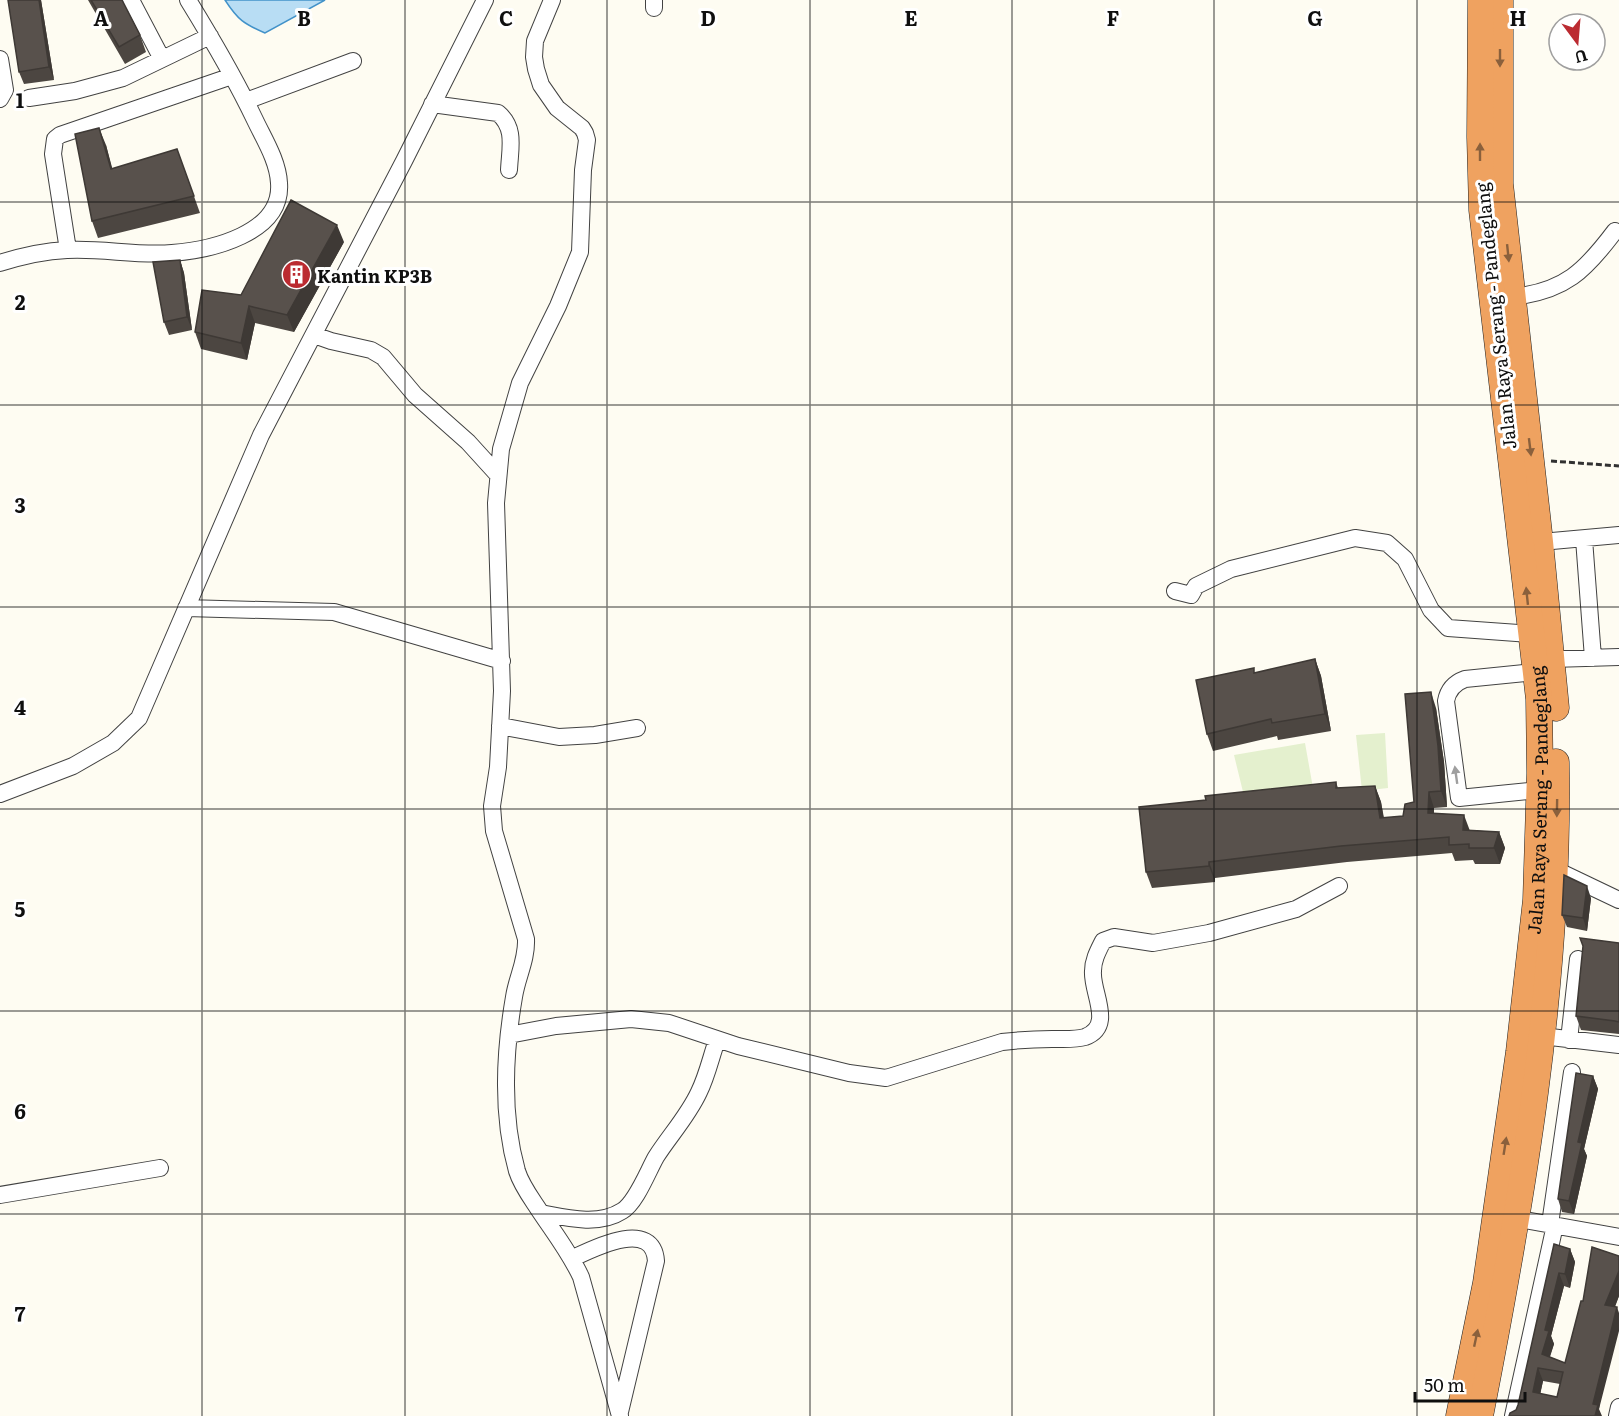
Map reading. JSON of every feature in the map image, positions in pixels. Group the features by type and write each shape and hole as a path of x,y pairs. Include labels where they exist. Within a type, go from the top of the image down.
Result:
{"highway":[{"name":"Jalan Raya Serang - Pandeglang","path":"1481,0 1482,210 1531,543 1557,806 1556,870 1545,901"},
{"name":"Jalan Raya Serang - Pandeglang","path":"1480,1416 1506,1217 1533,1049 1545,901 1539,790 1545,674 1531,634 1531,460 1500,184 1500,0"},
{"name":"Jalan Raya Serang - Pandeglang","path":"1459,1416 1486,1283 1506,1217"}],"street":[{"path":"131,0 162,59"},
{"path":"0,263 31,255 68,250 171,253 204,248 239,238 262,223 276,204 280,184 276,164 246,101 188,0"},
{"path":"0,794 73,766 113,743 139,718 261,435 485,0"},
{"path":"552,0 535,41 536,69 541,85 557,108 582,128 587,140 583,170 580,252 558,306 520,383 501,448 498,475 496,503 502,661 498,766 492,806 494,831 526,939 526,948 514,995 505,1082 509,1132 518,1173 525,1188 573,1258 581,1277 620,1414"},
{"path":"29,98 75,91 123,78 210,36"},
{"path":"0,59 4,90 0,99"},
{"path":"246,101 353,61"},
{"path":"68,250 53,154 57,137 88,124 232,76"},
{"path":"432,104 498,113 505,119 511,130 508,170"},
{"path":"1513,297 1539,294 1575,275 1593,260 1615,231"},
{"path":"314,335 371,350 383,357 415,395 468,442 498,475"},
{"path":"1531,543 1619,535"},
{"path":"1175,591 1191,596 1196,586 1231,569 1355,538 1387,543 1405,559 1431,610 1448,628 1531,634"},
{"path":"1584,539 1593,658"},
{"path":"186,609 334,612 502,661"},
{"path":"1461,818 1446,701 1450,689 1464,679 1545,674 1593,658 1619,657"},
{"path":"500,726 559,736 595,735 637,728"},
{"path":"1459,798 1539,790"},
{"path":"1556,870 1619,900"},
{"path":"509,1035 556,1026 631,1019 669,1023 717,1040 849,1073 886,1078 1002,1042 1084,1037 1094,1032 1100,1023 1101,1010 1092,974 1094,958 1103,941 1114,937 1153,943 1209,933 1296,909 1339,886"},
{"path":"1569,1040 1578,960"},
{"path":"542,1213 587,1220 607,1217 623,1211 630,1204 657,1157 691,1107 700,1090 717,1040"},
{"path":"1533,1049 1569,1040 1619,1046"},
{"path":"1513,1416 1552,1225 1572,1072"},
{"path":"0,1195 160,1168"},
{"path":"1506,1217 1619,1237"},
{"path":"573,1258 615,1241 636,1239 646,1241 653,1246 656,1252 656,1261 620,1414"},
{"path":"1617,1416 1619,1407"}],"path":[{"path":"1531,460 1619,466"}],"green space":[{"path":"1385,733 1388,788 1362,791 1356,735"},
{"path":"1305,743 1313,788 1244,796 1234,755"}],"water":[{"path":"225,0 325,0 265,33 242,21"}],"building":[{"path":"8,0 39,0 49,67 19,72"},
{"path":"91,0 122,0 140,35 119,47"},
{"path":"99,128 111,169 177,149 194,196 92,221 75,134"},
{"name":"Kantin KP3B","path":"291,200 337,225 287,315 249,306 241,343 195,332 202,290 241,295"},
{"path":"180,260 187,317 164,322 153,262"},
{"path":"1315,659 1325,714 1272,723 1271,719 1207,734 1196,680 1254,668 1254,673"},
{"path":"1431,692 1441,791 1429,792 1428,813 1464,815 1463,830 1499,832 1494,848 1469,848 1469,844 1449,845 1449,837 1341,846 1209,862 1209,866 1146,872 1139,807 1206,800 1205,796 1336,782 1336,788 1375,786 1380,818 1403,816 1405,804 1414,802 1405,694"},
{"path":"1564,875 1587,886 1583,918 1562,915"},
{"path":"1580,938 1619,943 1619,1022 1576,1016 1583,946"},
{"path":"1576,1073 1593,1076 1578,1142 1582,1143 1569,1201 1558,1199"},
{"path":"1554,1244 1570,1249 1565,1274 1559,1273 1545,1330 1549,1331 1542,1354 1565,1363 1581,1301 1583,1301 1592,1247 1619,1256 1619,1271 1605,1305 1617,1307 1593,1404 1598,1405 1595,1416 1509,1416 1518,1405","holes":["1538,1368 1563,1372 1557,1397 1533,1392"]}],"place":[{"name":"Kantin KP3B","path":"296,275"}]}
